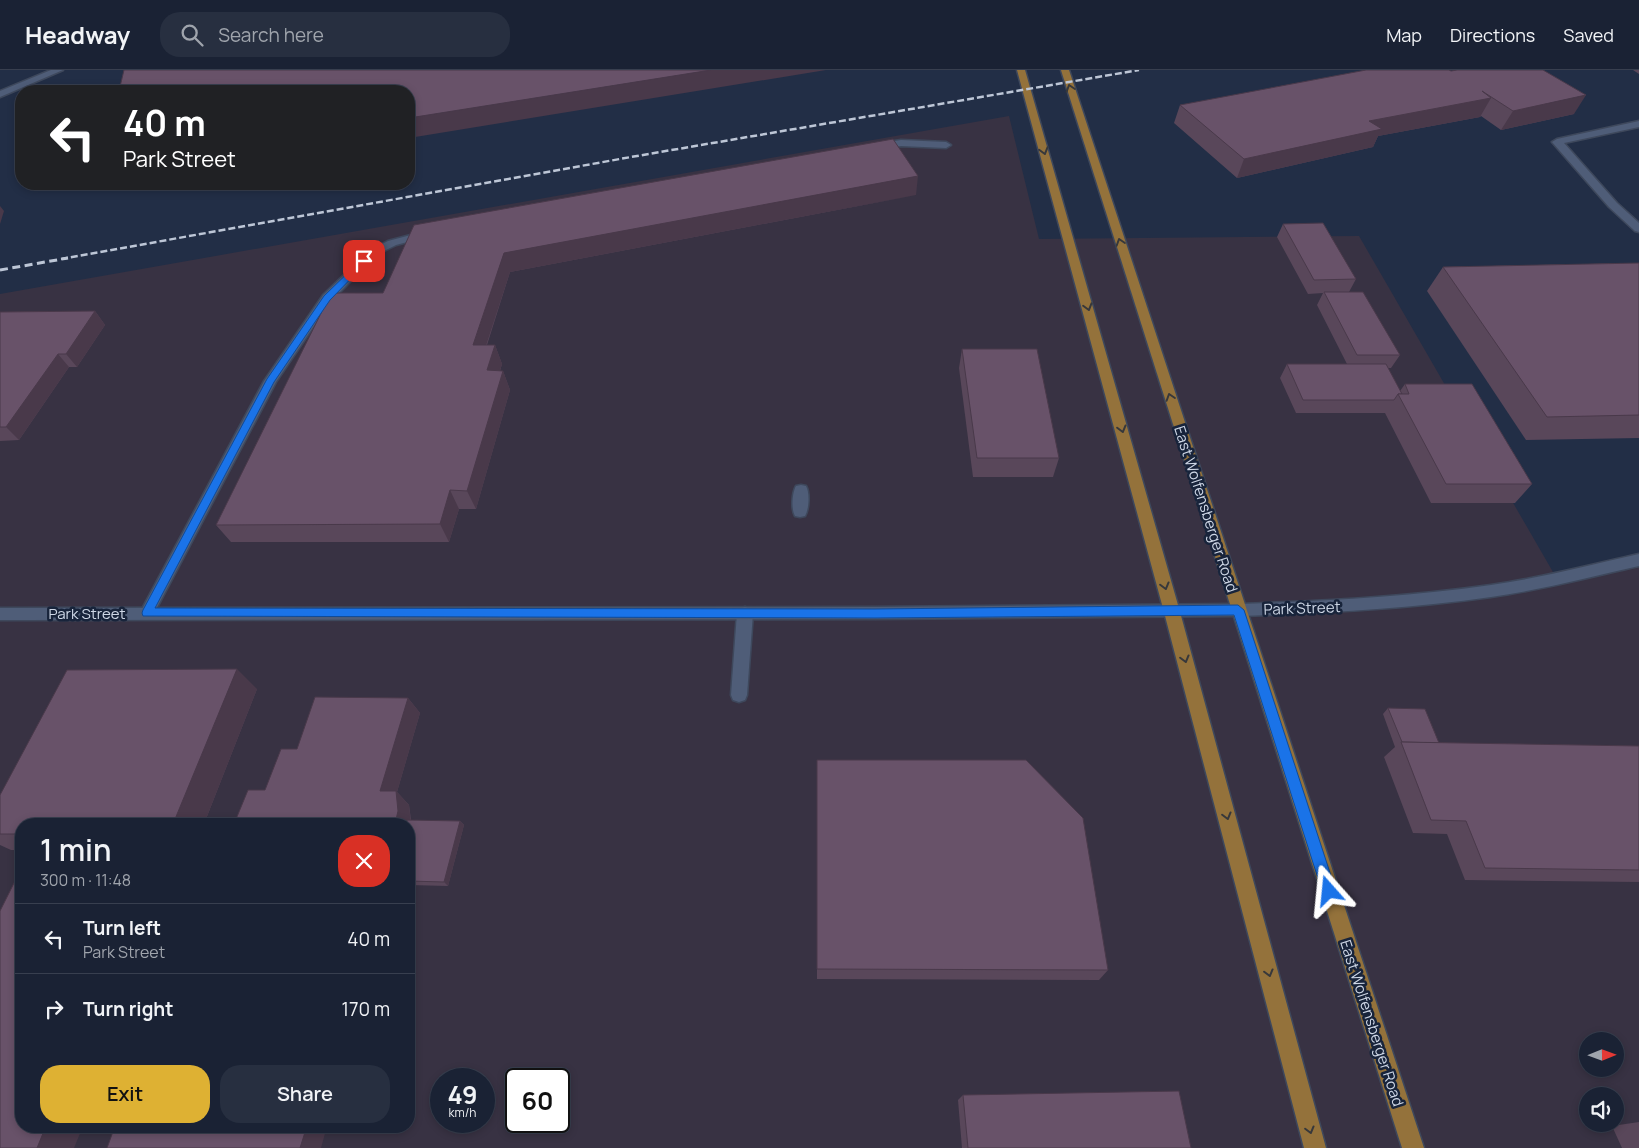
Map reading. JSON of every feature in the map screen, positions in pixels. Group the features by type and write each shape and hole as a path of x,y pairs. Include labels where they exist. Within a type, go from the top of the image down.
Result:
{"main road":[{"path":"1021,70 1172,612 1315,1148"},
{"name":"East Wolfensberger Road","path":"1064,70 1413,1148"}],"street":[{"path":"22,85 59,70"},
{"path":"0,94 15,88"},
{"path":"1639,124 1557,142 1613,205 1639,229"},
{"path":"862,150 900,143 946,145"},
{"path":"147,613 270,381 327,298 374,252 392,243 440,231"},
{"path":"800,512 801,490"},
{"name":"Park Street","path":"0,614 1172,612 1340,607 1412,601 1492,591 1557,579 1639,560"},
{"path":"739,695 745,613"}],"shaded area":[{"path":"1009,116 1039,239 1359,236 1557,579 1639,560 1639,1148 0,1148 0,294"}],"building":[{"path":"124,70 711,70 415,117 415,85 120,85"},
{"path":"1366,70 1543,70 1586,95 1513,111 1482,91 1491,98 1369,121 1382,129 1244,159 1180,105"},
{"path":"893,139 918,176 504,253 473,345 495,345 487,370 503,371 467,491 450,490 440,524 216,525 331,293 383,293 414,225"},
{"path":"1323,223 1356,279 1314,280 1283,224"},
{"path":"1639,263 1639,415 1547,417 1443,267"},
{"path":"1324,292 1363,292 1400,355 1357,355"},
{"path":"95,311 66,354 58,354 6,427 0,427 0,312"},
{"path":"962,349 1037,349 1059,458 977,458"},
{"path":"1287,364 1386,364 1402,394 1398,394 1394,400 1303,400"},
{"path":"1405,384 1472,384 1532,484 1446,484 1398,394 1409,394"},
{"path":"237,669 175,818 15,818 15,834 0,834 0,795 67,670"},
{"path":"315,697 408,698 380,791 396,791 398,811 396,818 236,818 248,790 265,790 281,749 297,749"},
{"path":"1388,708 1425,709 1439,743 1402,742"},
{"path":"1401,742 1639,746 1639,870 1485,868 1466,821 1431,820"},
{"path":"817,760 1026,760 1083,818 1108,970 817,969"},
{"path":"415,820 460,821 444,882 415,881"},
{"path":"15,881 15,1133 43,1133 37,1148 0,1148 0,911"},
{"path":"1179,1091 1191,1148 968,1148 963,1095"},
{"path":"112,1133 305,1133 300,1148 107,1148"}],"railway":[{"path":"61,259 631,157 1139,70"},
{"path":"0,270 68,258"}],"route":[{"path":"364,261 327,298 270,381 147,613 875,614 1238,610 1329,891"}]}
